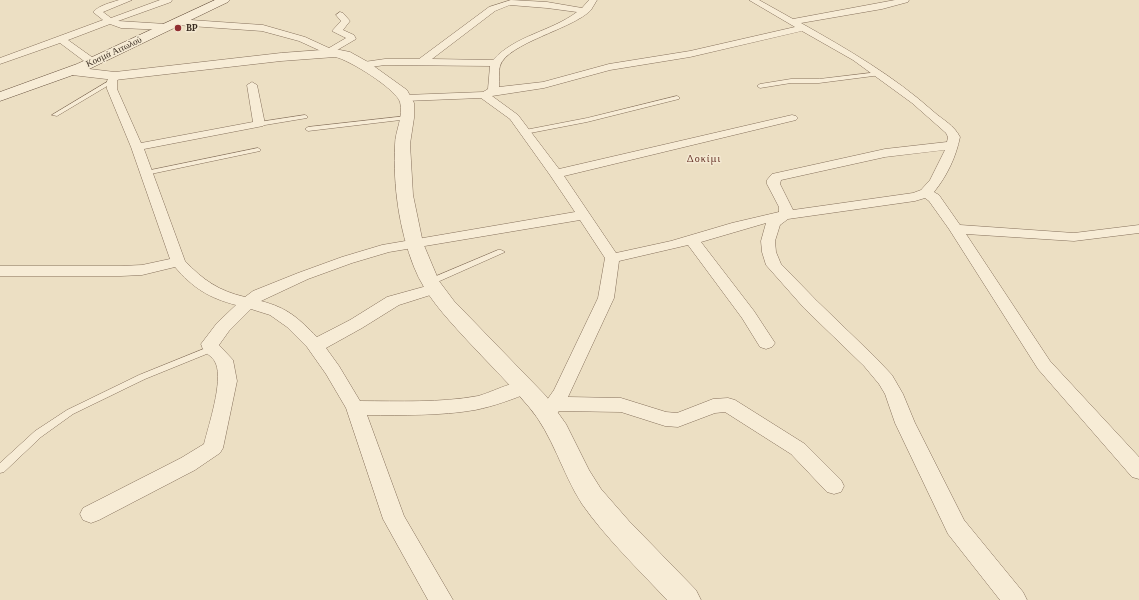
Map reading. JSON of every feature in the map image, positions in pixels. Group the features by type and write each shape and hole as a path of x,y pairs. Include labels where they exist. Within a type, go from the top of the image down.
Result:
{"main road":[{"name":"Κοσμά Αιτωλού","path":"0,97 72,71 224,0"}],"street":[{"path":"128,0 97,12 110,21 126,26 171,25 260,28 302,39 328,52"},
{"path":"0,61 168,0"},
{"path":"488,93 496,63 517,46 584,11 592,4 593,0"},
{"path":"612,258 692,240 737,226 784,215 911,198 926,193 936,181 953,145 954,137 951,131 930,115 916,101 856,58 753,0"},
{"path":"792,22 830,14 882,6 905,0"},
{"path":"422,62 492,9 508,3 514,2 547,5 584,11"},
{"path":"328,52 351,39 351,37 337,30 346,21 340,15"},
{"path":"405,98 488,93 544,85 608,67 690,54 803,28"},
{"path":"61,39 92,62"},
{"path":"72,71 113,79 328,52 344,54 364,65 397,89 405,98 407,118 402,144 405,195 414,243 432,285 447,306 525,387 550,409 557,430 580,477 592,497 619,529 686,600"},
{"path":"364,65 382,62 496,63"},
{"path":"113,79 112,89 137,147 178,262 193,278 216,293 226,298 246,304 267,308 282,315 296,326 315,346 333,370 355,408 394,519 441,600"},
{"path":"137,147 259,124 252,85"},
{"path":"488,93 514,117 556,174 612,258 612,269 606,298 569,378 550,409"},
{"path":"556,174 792,118"},
{"path":"953,145 885,153 779,176 774,179 773,184 787,211 784,215 773,222 768,241 769,252 774,264 810,304 870,362 886,380 894,394 905,423 956,526 967,542 1015,600"},
{"path":"926,193 934,198 956,229 1044,365 1139,471"},
{"path":"91,514 192,462 213,448 228,381 224,360 211,349 211,341 246,304 271,289 303,276 367,254 414,243 583,215"},
{"path":"956,229 1074,237 1139,229"},
{"path":"692,240 748,315 766,343"},
{"path":"0,271 142,270 178,262"},
{"path":"315,346 356,324 393,301 432,285"},
{"path":"355,408 438,407 475,403 501,396 525,387"},
{"path":"550,409 621,405 665,419 678,420 713,406 728,405 798,449 834,486"}],"lane":[{"path":"760,86 791,81 819,81 879,74"},
{"path":"55,115 113,79"},
{"path":"525,132 587,120 677,98"},
{"path":"259,124 305,117"},
{"path":"308,129 407,118"},
{"path":"146,173 258,150"},
{"path":"432,285 501,252"},
{"path":"0,469 38,434 70,412 142,377 211,349"}],"place":[{"name":"BP","path":"178,28"}],"district":[{"name":"Δοκίμι","path":"704,159"}]}
